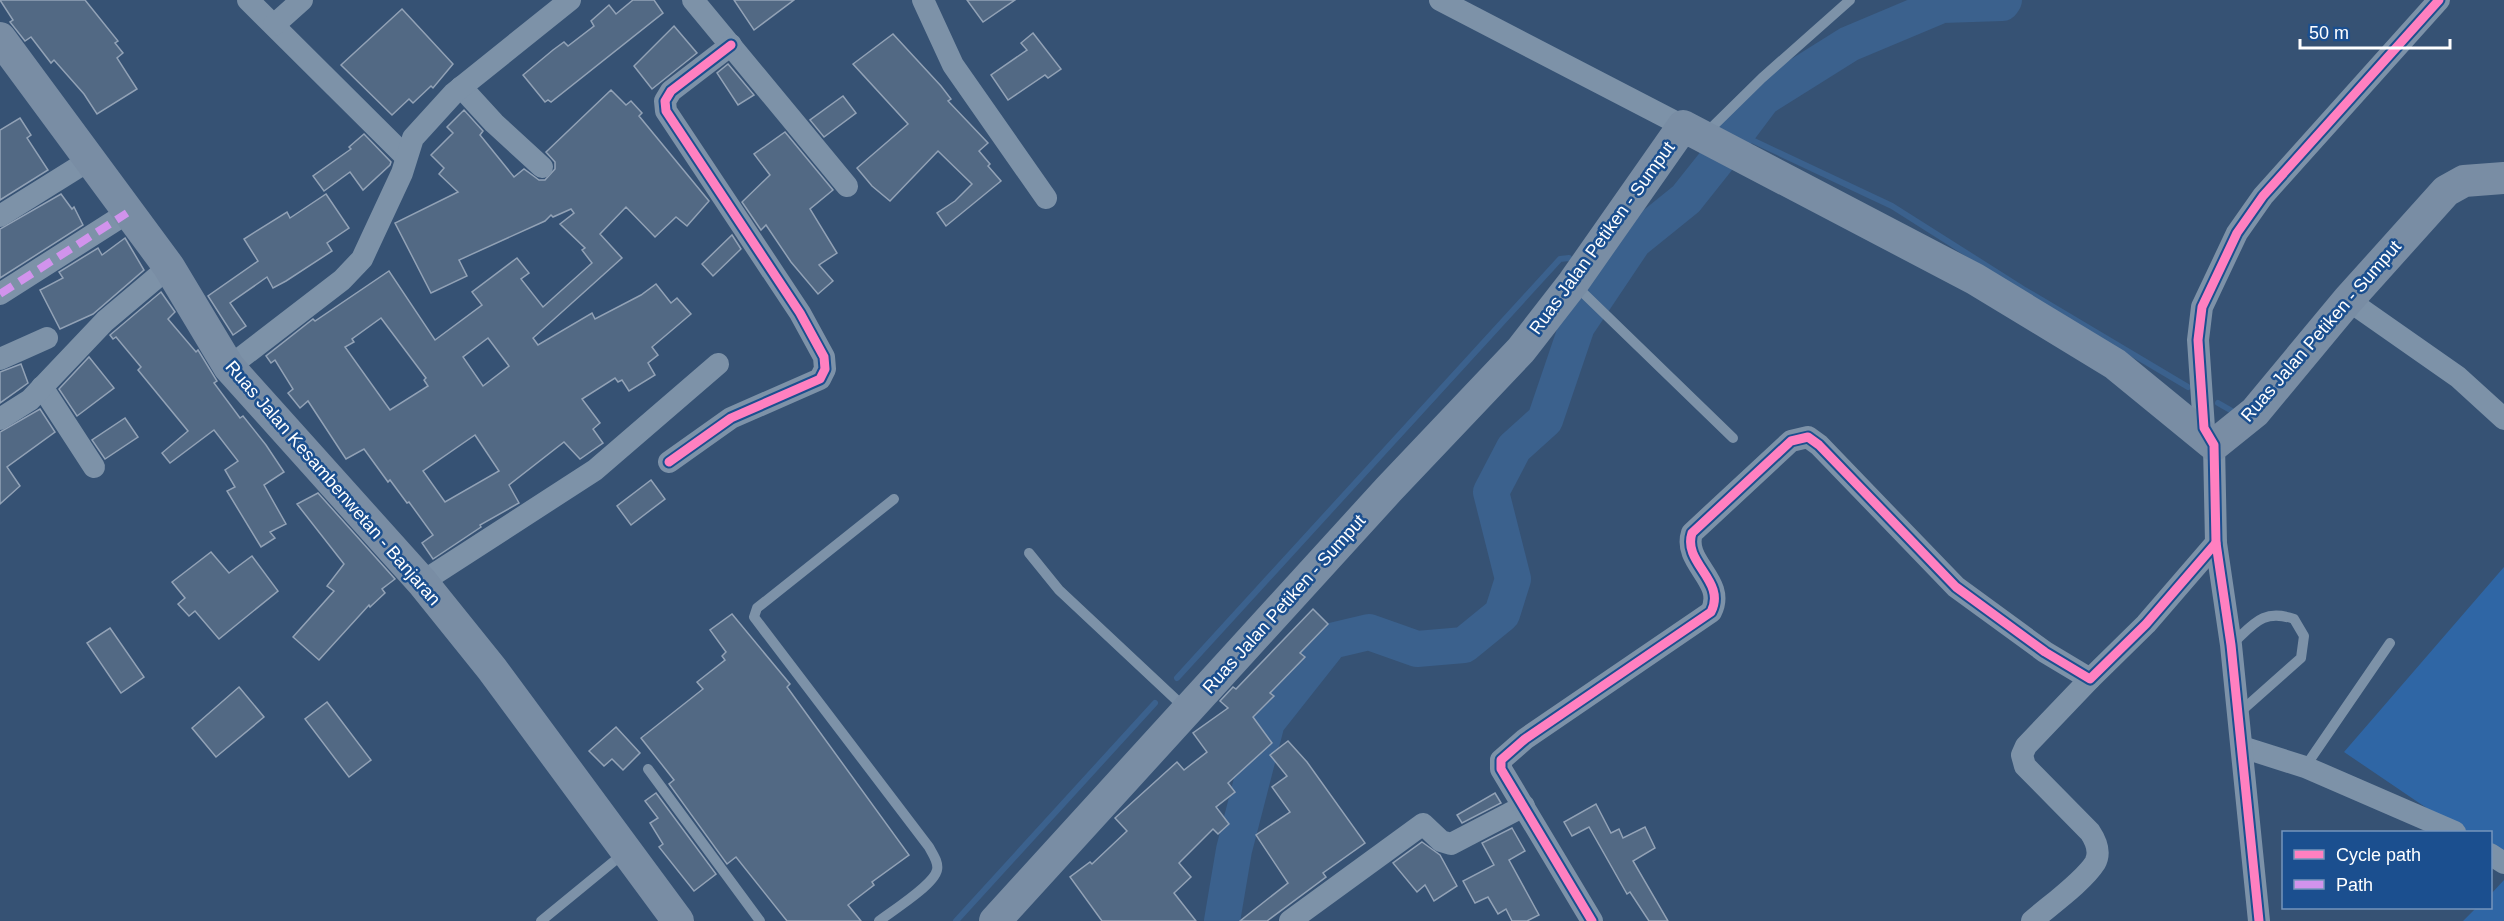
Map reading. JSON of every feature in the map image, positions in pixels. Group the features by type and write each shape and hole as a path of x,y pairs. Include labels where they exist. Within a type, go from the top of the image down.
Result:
{"main road":[{"name":"Ruas Jalan Kesambenwetan - Banjaran","path":"0,38 88,161 169,267 229,367 422,582 492,669 678,921"},
{"name":"Ruas Jalan Petiken - Sumput","path":"995,921 1187,710 1579,288 1693,130"},
{"path":"1693,130 1985,285 2115,364 2214,445"},
{"name":"Ruas Jalan Petiken - Sumput","path":"2214,445 2255,412 2348,300 2446,191 2464,181 2504,178"}],"street":[{"path":"248,0 406,157"},
{"path":"274,25 302,0"},
{"path":"229,367 342,280 362,259 402,173 413,138 461,87 570,0"},
{"path":"693,0 847,186"},
{"path":"923,0 953,65 1046,198"},
{"path":"1440,0 1693,130"},
{"path":"2259,921 2231,645 2216,543 2214,445 2204,428 2198,340 2202,307 2237,233 2263,196 2439,0"},
{"path":"669,462 731,418 820,379 825,369 824,357 800,313 666,111 665,101 671,91 731,45"},
{"path":"461,87 494,123 542,167"},
{"path":"0,216 88,161"},
{"path":"0,294 127,213"},
{"path":"0,419 23,405 105,321 169,267"},
{"path":"2348,300 2458,377 2504,419"},
{"path":"0,359 47,338"},
{"path":"422,582 595,470 718,364"},
{"path":"42,387 94,467"},
{"path":"1592,921 1501,769 1501,760 1525,739 1711,612 1715,604 1715,593 1692,553 1689,541 1692,533 1782,448 1801,436 1808,437 1819,445 1956,587 2045,652 2090,679"},
{"path":"2031,921 2082,877 2095,862 2098,852 2096,842 2090,832 2025,765 2022,755 2026,746 2146,624 2216,543"},
{"path":"2242,747 2305,767 2453,831"},
{"path":"1290,921 1423,824 1441,841 1451,844 1524,806"}],"lane":[{"path":"1693,130 1762,78 1850,0"},
{"path":"1579,288 1733,438"},
{"path":"879,921 930,881 938,870 937,862 929,847 754,617 757,609 894,499"},
{"path":"1029,553 1059,590 1187,710"},
{"path":"2231,645 2265,615 2280,614 2294,618 2304,636 2301,658 2238,714"},
{"path":"2305,767 2390,643"},
{"path":"648,769 759,921"},
{"path":"541,921 626,851"}],"shaded area":[{"path":"2504,567 2504,861 2492,853 2492,831 2461,831 2344,752"},
{"path":"2504,880 2504,921 2463,921 2475,909 2492,909 2492,893"}],"building":[{"path":"0,0 85,0 118,41 115,43 123,53 117,58 137,89 97,114 84,94 54,60 51,63 31,37 25,41 10,22 13,20"},
{"path":"633,0 654,0 663,13 551,102 548,100 545,102 523,75 564,42 568,46 594,26 591,21 609,5 616,14"},
{"path":"734,0 794,0 754,30"},
{"path":"967,0 1015,0 983,22"},
{"path":"402,9 453,64 433,88 431,86 413,103 409,99 392,115 341,65"},
{"path":"674,26 697,53 652,89 634,66"},
{"path":"1033,33 1061,69 1048,78 1045,75 1008,100 991,75 1027,50 1021,43"},
{"path":"893,34 941,86 951,99 948,101 988,143 979,151 1001,181 946,226 937,213 955,201 972,184 938,151 890,201 872,186 857,168 908,124 853,64"},
{"path":"728,64 754,95 738,105 717,73"},
{"path":"611,90 626,105 631,101 642,113 639,116 709,201 687,226 676,217 655,237 626,207 600,234 622,258 533,338 538,345 592,313 595,319 641,295 656,284 671,303 677,298 691,314 652,347 658,355 648,363 655,375 629,391 622,380 618,382 615,378 582,399 600,423 593,429 603,443 580,459 564,442 509,485 519,503 480,525 481,527 433,559 422,543 433,535 409,502 407,503 390,480 388,482 364,449 346,459 308,401 300,408 288,393 293,389 275,360 271,363 266,356 313,319 315,321 389,271 435,340 482,305 472,292 517,258 529,273 521,279 543,307 592,263 582,250 585,248 560,224 574,213 571,209 553,217 551,215 545,221 459,260 467,276 431,293 395,223 458,192 439,174 444,168 431,155 453,133 447,127 464,110 483,131 480,135 514,177 524,169 539,180 545,180 555,169 555,162 546,152","holes":["381,318 426,378 424,380 428,386 390,410 345,347 354,342 352,339","488,338 509,366 483,386 463,357","475,435 499,471 445,502 423,471"]},
{"path":"843,96 856,113 824,137 810,120"},
{"path":"20,118 31,135 27,138 48,170 0,200 0,130"},
{"path":"785,132 833,190 810,209 837,253 819,265 833,281 818,294 791,262 766,225 761,230 742,202 770,175 754,154"},
{"path":"364,134 391,162 390,165 363,190 350,172 324,191 313,176 351,149 349,147"},
{"path":"61,194 72,209 74,207 83,225 0,278 0,229"},
{"path":"326,194 349,228 327,243 332,251 286,281 273,288 267,277 230,303 246,326 233,335 208,296 258,261 244,239 287,212 290,218"},
{"path":"732,235 741,249 713,276 702,264"},
{"path":"125,238 144,270 93,314 60,329 40,290 63,278 59,272 98,248 102,255"},
{"path":"161,292 175,312 168,319 196,352 198,350 217,381 214,383 240,418 243,416 266,445 284,472 264,485 286,524 270,532 275,538 261,547 227,491 235,487 225,470 238,461 214,430 170,463 162,453 188,431 138,370 141,367 116,337 113,339 110,335"},
{"path":"89,357 114,388 77,416 59,389"},
{"path":"21,364 28,383 0,403 0,372"},
{"path":"40,409 55,432 7,467 20,486 0,504 0,432"},
{"path":"125,418 138,437 105,459 92,440"},
{"path":"651,480 665,499 631,525 617,506"},
{"path":"318,493 395,579 382,589 385,593 370,607 369,605 319,660 293,637 334,591 327,586 344,564 297,504"},
{"path":"211,552 229,573 252,556 278,591 219,639 195,611 189,616 178,604 185,598 172,582"},
{"path":"1313,609 1328,624 1300,653 1305,657 1270,693 1274,696 1253,717 1272,743 1228,783 1235,792 1216,807 1229,824 1218,834 1213,829 1179,863 1191,877 1174,893 1196,921 1102,921 1070,877 1090,862 1092,864 1127,831 1115,818 1177,762 1184,770 1207,752 1193,733 1228,708 1220,701 1233,687 1236,689"},
{"path":"732,614 790,684 787,687 909,855 872,882 874,885 848,905 861,921 787,921 736,857 727,864 669,784 674,780 641,738 703,689 697,682 725,660 722,656 726,652 710,630"},
{"path":"110,628 144,677 121,693 87,643"},
{"path":"239,687 264,717 216,757 192,728"},
{"path":"327,702 371,760 349,777 305,719"},
{"path":"616,727 640,753 623,770 612,759 604,766 589,751"},
{"path":"1288,741 1307,762 1365,843 1323,873 1326,877 1267,921 1240,921 1288,883 1256,835 1290,812 1272,787 1287,776 1270,755"},
{"path":"656,793 716,874 694,891 659,847 663,844 650,823 658,818 645,801"},
{"path":"1495,793 1501,803 1462,823 1457,815"},
{"path":"1596,804 1611,833 1619,829 1623,838 1645,827 1655,848 1633,861 1668,921 1649,921 1630,892 1627,894 1589,827 1572,836 1564,822"},
{"path":"1512,828 1525,851 1509,860 1539,915 1527,921 1512,921 1506,909 1498,914 1488,897 1475,903 1463,881 1494,865 1482,843"},
{"path":"1422,842 1440,855 1457,886 1434,901 1425,885 1417,892 1393,863"}],"waterway":[{"path":"1736,134 1763,98 1849,44 1942,5 2002,3 2004,0"},
{"path":"1737,133 1892,206 2023,289 2188,387"},
{"path":"1222,921 1234,850 1267,722 1331,641 1369,632 1417,649 1464,645 1502,614 1513,579 1491,492 1514,448 1545,420 1577,326 1634,241 1686,199 1717,160"},
{"path":"1612,256 1625,255"},
{"path":"1177,678 1560,259 1569,258"},
{"path":"2218,403 2239,415"},
{"path":"956,921 1155,703"}],"marked path":[{"path":"0,294 127,213"}],"cycle path":[{"path":"2259,921 2231,645 2216,543 2214,445 2204,428 2198,340 2202,307 2237,233 2263,196 2439,0"},
{"path":"669,462 731,418 820,379 825,369 824,357 800,313 666,111 665,101 671,91 731,45"},
{"path":"1592,921 1501,769 1501,760 1525,739 1711,612 1714,601 1713,591 1693,554 1692,533 1791,441 1808,437 1819,445 1956,587 2045,652 2090,679 2146,624 2216,543"}]}
